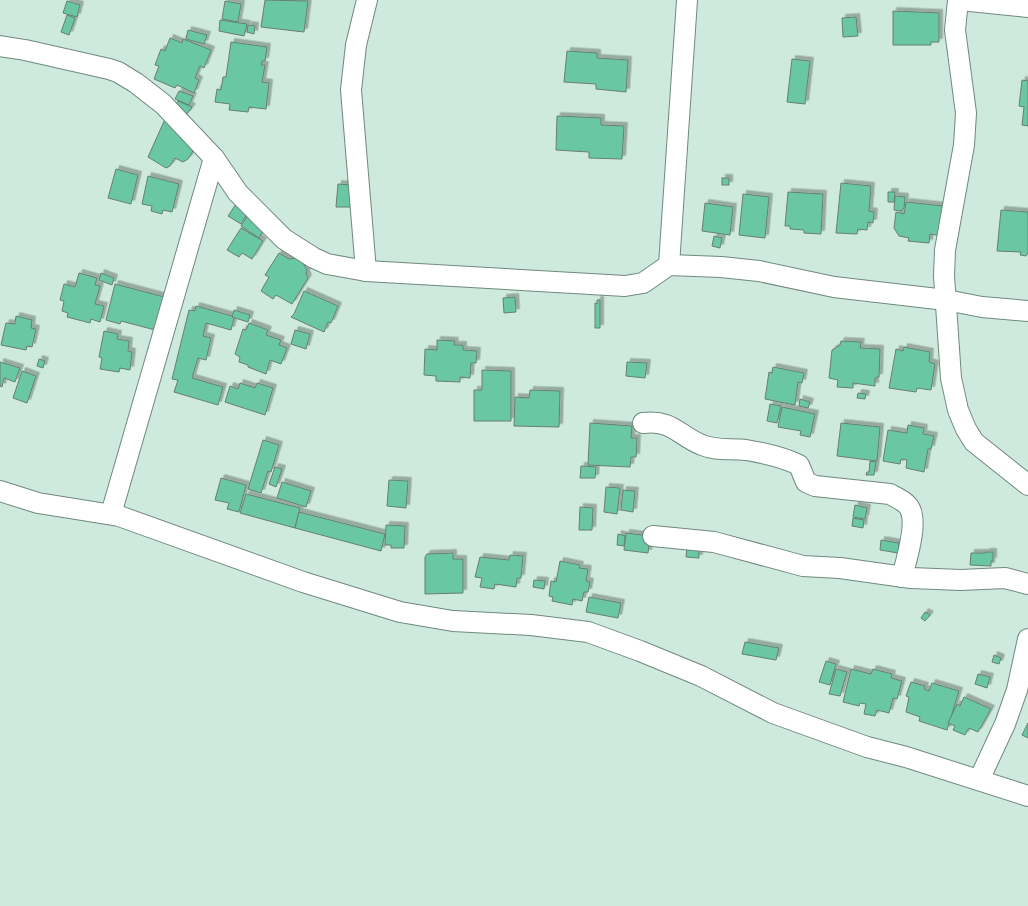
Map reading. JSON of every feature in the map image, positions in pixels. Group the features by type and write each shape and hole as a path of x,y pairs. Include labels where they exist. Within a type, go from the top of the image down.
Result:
{"street":[{"path":"366,271 351,90 356,45 367,0"},
{"path":"669,265 687,0"},
{"path":"1028,7 959,0 955,30 966,113 964,145 945,250 944,276 951,378 958,410 966,429 982,449 1028,485"},
{"path":"0,46 25,50 118,72 162,104 214,158 238,194 284,239 314,258 327,264 366,271 625,286 643,283 669,265 759,271 834,287 946,300 982,307 1028,311"},
{"path":"111,514 214,158"},
{"path":"643,423 656,421 667,424 702,445 715,448 746,450 784,458 799,465 806,482 815,486 890,494 900,499 910,508 913,517 911,535 902,577"},
{"path":"0,491 38,503 111,514 303,582 400,612 453,621 531,625 588,632 640,650 701,676 773,713 867,747 906,757 1028,796"},
{"path":"653,536 714,542 803,566 840,568 902,577 961,580 1006,578 1028,584"},
{"path":"978,780 1005,724 1017,690 1028,639"}],"building":[{"path":"265,0 308,1 304,32 261,27"},
{"path":"67,1 80,5 77,17 63,13"},
{"path":"225,1 241,4 238,22 222,19"},
{"path":"893,11 939,13 939,42 931,42 931,45 893,45"},
{"path":"67,15 75,18 69,35 61,32"},
{"path":"856,17 858,36 843,37 842,18"},
{"path":"220,20 247,24 244,36 219,31"},
{"path":"248,25 255,26 254,34 247,32"},
{"path":"188,30 207,35 204,44 186,39"},
{"path":"170,38 182,43 183,39 211,50 204,68 200,66 195,78 199,80 194,93 177,85 175,88 154,79 159,66 155,65 161,49 165,51"},
{"path":"231,42 267,47 265,61 262,61 261,65 265,65 262,82 269,83 266,109 249,107 248,112 229,110 230,104 215,102 217,89 221,90 223,77 226,77"},
{"path":"567,51 597,53 597,58 628,60 626,92 596,89 596,84 564,82"},
{"path":"792,59 810,61 805,104 787,102"},
{"path":"1022,80 1028,81 1028,126 1022,125 1024,107 1019,106"},
{"path":"179,91 193,96 189,105 175,99"},
{"path":"178,101 192,107 187,114 175,105"},
{"path":"557,116 601,118 601,125 624,126 622,159 589,158 589,152 556,150"},
{"path":"166,117 178,123 175,131 191,139 190,145 193,151 188,159 183,162 175,158 170,166 166,168 148,157"},
{"path":"116,169 138,175 131,204 108,198"},
{"path":"148,176 179,184 172,212 163,210 162,214 151,211 152,206 142,204"},
{"path":"722,178 729,178 729,185 722,185"},
{"path":"841,183 871,186 869,211 874,212 873,223 868,222 867,230 858,229 857,234 836,233"},
{"path":"338,184 352,185 351,207 336,207"},
{"path":"788,192 823,194 821,234 804,233 804,230 790,229 790,226 785,226"},
{"path":"888,192 895,192 894,202 888,202"},
{"path":"743,194 769,197 765,238 739,235"},
{"path":"895,196 905,197 904,208 901,211 894,210"},
{"path":"238,201 250,209 241,224 228,216"},
{"path":"906,202 943,206 942,236 930,234 929,243 908,241 909,238 899,236 894,228 896,212 904,214"},
{"path":"705,203 733,207 730,235 702,231"},
{"path":"1001,210 1028,212 1028,253 1026,256 1020,255 1021,252 997,251"},
{"path":"250,212 267,224 259,238 241,226"},
{"path":"241,228 263,241 252,259 242,253 239,257 227,250"},
{"path":"714,236 722,238 720,248 712,246"},
{"path":"279,253 289,259 295,258 303,263 307,270 306,274 308,278 292,304 276,295 273,299 261,291 269,277 265,275"},
{"path":"79,273 97,278 95,285 100,286 95,304 104,306 100,322 91,319 90,323 67,317 68,313 62,311 64,301 60,300 64,284 75,287"},
{"path":"101,273 114,278 112,285 99,280"},
{"path":"115,284 172,299 159,331 121,321 120,324 106,320"},
{"path":"304,291 338,306 331,323 328,322 324,332 291,317 294,314"},
{"path":"515,297 516,312 504,313 503,298"},
{"path":"597,300 600,300 600,328 595,328 595,303 597,304"},
{"path":"196,306 232,316 234,318 231,330 206,323 203,336 211,338 206,360 198,358 192,378 223,387 218,405 174,392 178,380 172,379 189,310 195,311"},
{"path":"234,310 250,315 248,322 232,317"},
{"path":"16,316 32,320 31,328 36,329 32,347 27,346 26,350 1,345 6,323 15,324"},
{"path":"249,323 268,330 266,335 281,340 279,345 287,348 281,364 270,360 266,374 239,362 240,357 235,354 243,329 246,330"},
{"path":"295,330 310,334 306,349 291,344"},
{"path":"104,331 118,334 117,339 129,341 128,351 132,352 130,370 120,368 119,372 100,369 102,358 99,357"},
{"path":"437,340 455,341 454,345 463,345 463,350 477,351 476,363 471,363 470,378 460,377 460,382 436,381 436,376 424,375 425,349 437,350"},
{"path":"841,341 861,342 860,348 880,349 879,377 875,378 875,386 853,383 853,388 837,387 838,380 829,378 832,350 840,345"},
{"path":"904,347 930,352 929,362 935,364 931,390 917,388 916,392 889,388 896,349 903,351"},
{"path":"39,359 45,361 43,368 37,366"},
{"path":"0,362 20,368 15,382 4,378 2,387 0,386"},
{"path":"627,362 647,363 645,378 626,376"},
{"path":"773,367 804,373 802,383 798,382 795,405 765,399 769,372 772,373"},
{"path":"482,370 511,371 511,421 474,421 474,390 482,390"},
{"path":"22,371 36,376 27,403 13,398"},
{"path":"240,383 255,388 257,383 273,388 265,415 225,402 230,386 238,389"},
{"path":"530,390 560,391 559,427 514,426 515,397 529,398"},
{"path":"858,393 866,394 865,399 857,398"},
{"path":"800,399 810,402 808,408 799,406"},
{"path":"770,404 781,406 777,423 767,421"},
{"path":"782,407 815,414 810,437 800,435 801,431 778,427"},
{"path":"590,423 632,426 631,438 637,438 636,457 631,457 630,467 588,465"},
{"path":"841,423 880,427 877,461 837,456"},
{"path":"908,425 924,428 923,434 934,436 931,449 928,449 924,472 906,468 907,460 901,459 900,464 883,461 888,430 907,433"},
{"path":"263,440 279,445 271,472 268,471 261,493 248,489"},
{"path":"870,461 876,462 874,475 866,475 867,472 869,472"},
{"path":"581,466 596,467 595,478 580,478"},
{"path":"275,467 282,469 276,487 269,484"},
{"path":"221,478 246,485 239,512 227,509 229,503 215,500"},
{"path":"389,480 408,481 406,508 387,506"},
{"path":"282,482 311,491 306,507 277,498"},
{"path":"606,487 620,488 617,514 604,512"},
{"path":"623,490 635,491 633,512 621,510"},
{"path":"246,494 300,508 295,528 240,513"},
{"path":"855,505 867,508 865,519 853,517"},
{"path":"580,507 593,508 592,530 579,530"},
{"path":"299,512 385,534 381,551 295,528"},
{"path":"853,518 864,520 863,528 852,526"},
{"path":"386,525 405,526 404,548 391,548 391,545 385,545"},
{"path":"626,533 650,536 648,553 624,550"},
{"path":"618,534 625,536 624,546 617,545"},
{"path":"881,540 899,543 898,553 880,550"},
{"path":"687,546 699,546 699,558 686,557"},
{"path":"993,552 993,561 991,561 991,566 970,565 971,553"},
{"path":"453,553 453,559 463,559 463,593 425,594 425,557 427,554"},
{"path":"510,555 523,556 521,578 517,578 516,587 495,584 494,589 480,587 482,578 475,577 480,557 509,560"},
{"path":"560,561 580,565 579,568 588,569 586,581 590,582 588,592 584,592 582,601 573,599 572,605 552,601 553,597 549,596 551,581 556,582"},
{"path":"534,580 545,581 544,589 533,587"},
{"path":"589,597 621,603 618,618 586,612"},
{"path":"925,612 930,615 925,621 921,618"},
{"path":"745,642 779,648 776,660 742,654"},
{"path":"994,655 1001,658 999,664 992,662"},
{"path":"826,661 836,664 830,685 819,682"},
{"path":"836,669 847,672 840,696 829,694"},
{"path":"851,669 871,674 873,669 892,674 891,678 902,681 897,699 893,698 889,713 877,710 875,716 864,714 866,704 860,703 859,706 843,702"},
{"path":"978,674 990,677 987,688 975,684"},
{"path":"911,682 925,686 924,689 929,691 932,683 959,691 947,730 919,721 920,717 906,712 909,697 906,696"},
{"path":"964,697 991,709 978,732 969,728 965,735 953,730 955,726 948,723 957,704 960,706"},
{"path":"1028,723 1028,738 1022,735"}]}
